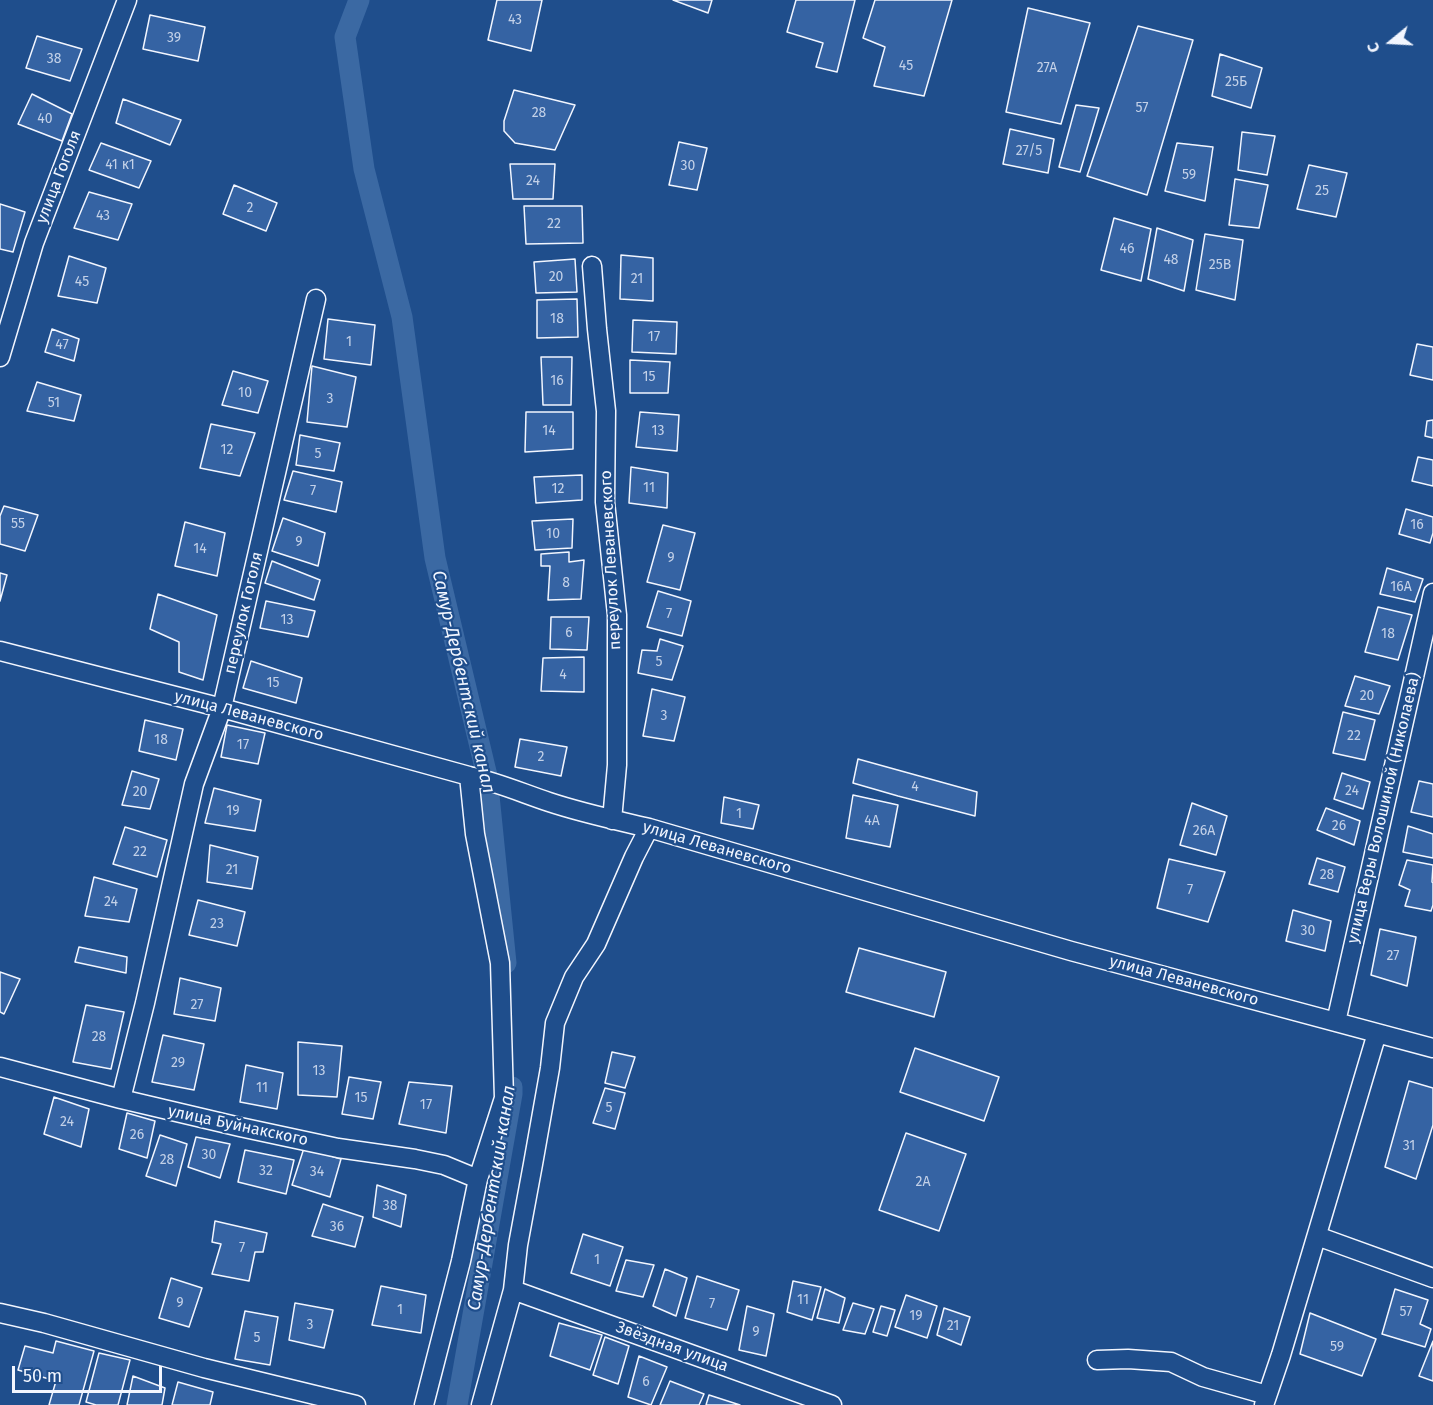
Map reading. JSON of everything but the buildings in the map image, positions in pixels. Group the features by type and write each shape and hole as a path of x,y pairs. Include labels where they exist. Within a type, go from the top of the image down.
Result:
{"street":[{"name":"улица Гоголя","path":"0,357 34,243 127,0"},
{"name":"переулок Леваневского","path":"592,266 606,411 605,502 617,615 617,765 612,820"},
{"name":"переулок Гоголя","path":"121,1100 194,784 222,708 316,299"},
{"name":"улица Веры Волошиной (Николаева)","path":"1336,1022 1433,593"},
{"name":"улица Леваневского","path":"0,651 222,708 481,779 549,802 649,828 1071,951 1433,1048"},
{"path":"424,1405 461,1260 478,1179 504,1098 500,963 475,834 481,779"},
{"path":"481,1405 513,1290 518,1245 535,1154 555,1023 574,977 596,944 649,828"},
{"path":"1097,1360 1128,1359 1171,1362 1203,1377 1265,1400 1317,1236 1377,1033"},
{"name":"улица Буйнакского","path":"0,1067 121,1100 240,1127 338,1148 444,1166 478,1179"},
{"path":"1317,1236 1433,1278"},
{"name":"Звёздная улица","path":"513,1290 832,1405"},
{"path":"0,1313 204,1368 356,1405"}],"waterway":[{"name":"Самур-Дербентский канал","path":"359,0 345,37 364,169 402,317 435,558 487,776 506,963"},
{"name":"Самур-Дербентский канал","path":"457,1405 512,1087"}]}
